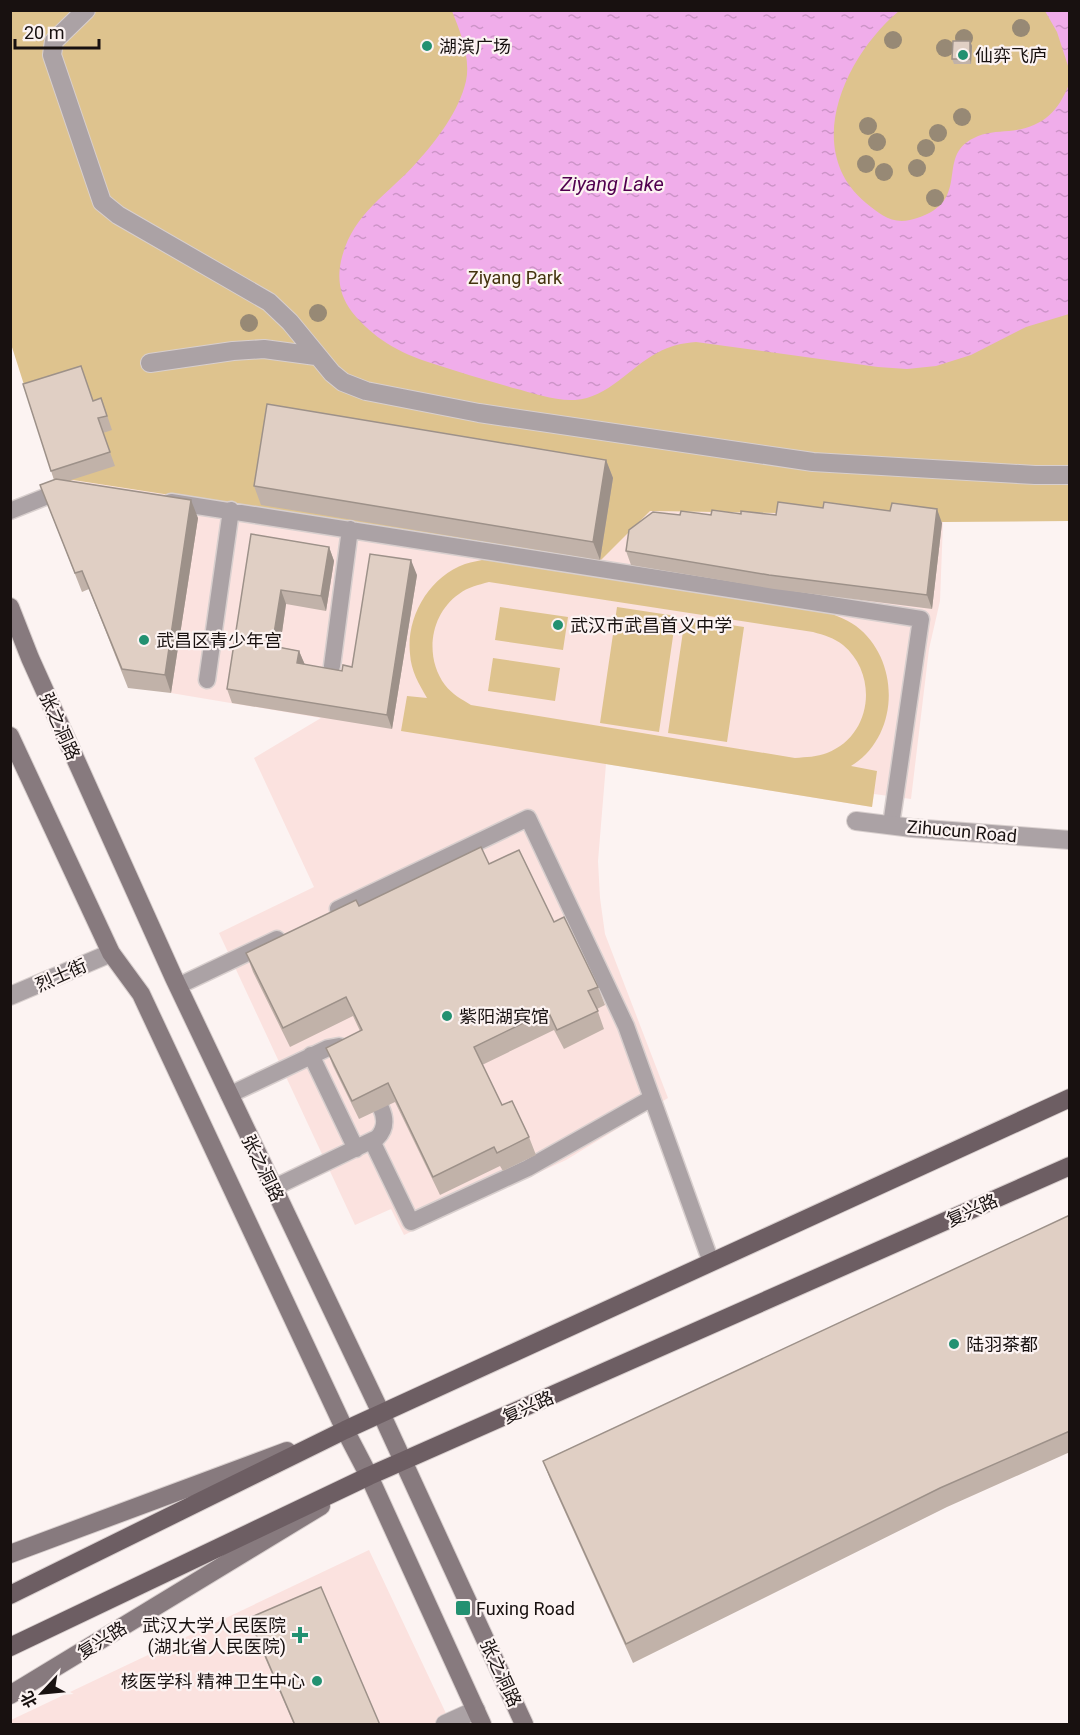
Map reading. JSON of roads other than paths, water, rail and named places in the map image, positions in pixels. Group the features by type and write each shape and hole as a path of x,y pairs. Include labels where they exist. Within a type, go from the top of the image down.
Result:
{"main road":[{"name":"张之洞路","path":"10,607 30,658 228,1095 381,1413 524,1725"},
{"name":"张之洞路","path":"10,736 111,953 141,994 345,1430 369,1476 479,1717"},
{"path":"10,1595 381,1413 1070,1098"},
{"name":"复兴路","path":"10,1695 369,1476 1070,1166"},
{"path":"10,1554 345,1430"},
{"path":"10,1647 369,1476"}],"street":[{"path":"86,10 54,41 52,56 102,202 118,215 269,302 290,322 316,356 343,382 366,391 479,413 813,462 1070,475"},
{"path":"150,363 264,349 316,356"},
{"name":"Zihucun Road","path":"856,821 1070,840"},
{"name":"烈士街","path":"10,996 111,953"},
{"path":"445,1725 479,1717"}],"lane":[{"path":"10,511 60,491 76,488"},
{"path":"154,499 921,619 891,825"},
{"path":"207,680 231,510"},
{"path":"332,666 350,529"},
{"path":"328,914 528,818 626,1026 711,1262"},
{"path":"178,986 296,929"},
{"path":"228,1095 311,1055 339,1046 345,1047 356,1055"},
{"path":"311,1055 356,1149"},
{"path":"372,1141 411,1222 528,1168 652,1098"},
{"path":"273,1188 372,1141 384,1129 386,1121 381,1108"}],"water":[{"name":"Ziyang Lake","path":"452,11 899,11 862,52 848,77 838,103 834,130 836,156 847,181 871,207 897,221 910,220 930,213 942,203 948,192 956,157 962,146 982,135 1020,129 1039,122 1054,111 1069,84 1069,314 1026,327 971,355 936,366 907,369 696,342 686,343 657,353 598,394 575,400 552,398 513,388 431,363 397,349 369,330 348,306 342,294 341,261 353,230 372,206 425,153 446,124 463,92 467,63 464,45"},
{"path":"1045,11 1069,11 1069,69 1057,32"}],"place":[{"name":"湖滨广场","path":"427,46"},
{"name":"仙弈飞庐","path":"963,55"},
{"name":"武汉市武昌首义中学","path":"558,625"},
{"name":"武昌区青少年宫","path":"144,640"},
{"name":"紫阳湖宾馆","path":"447,1016"},
{"name":"陆羽茶都","path":"954,1344"},
{"name":"Fuxing Road","path":"463,1608"},
{"name":"武汉大学人民医院 (湖北省人民医院)","path":"300,1635"},
{"name":"核医学科 精神卫生中心","path":"317,1681"}],"park label":[{"name":"Ziyang Park","path":"515,277"}]}
